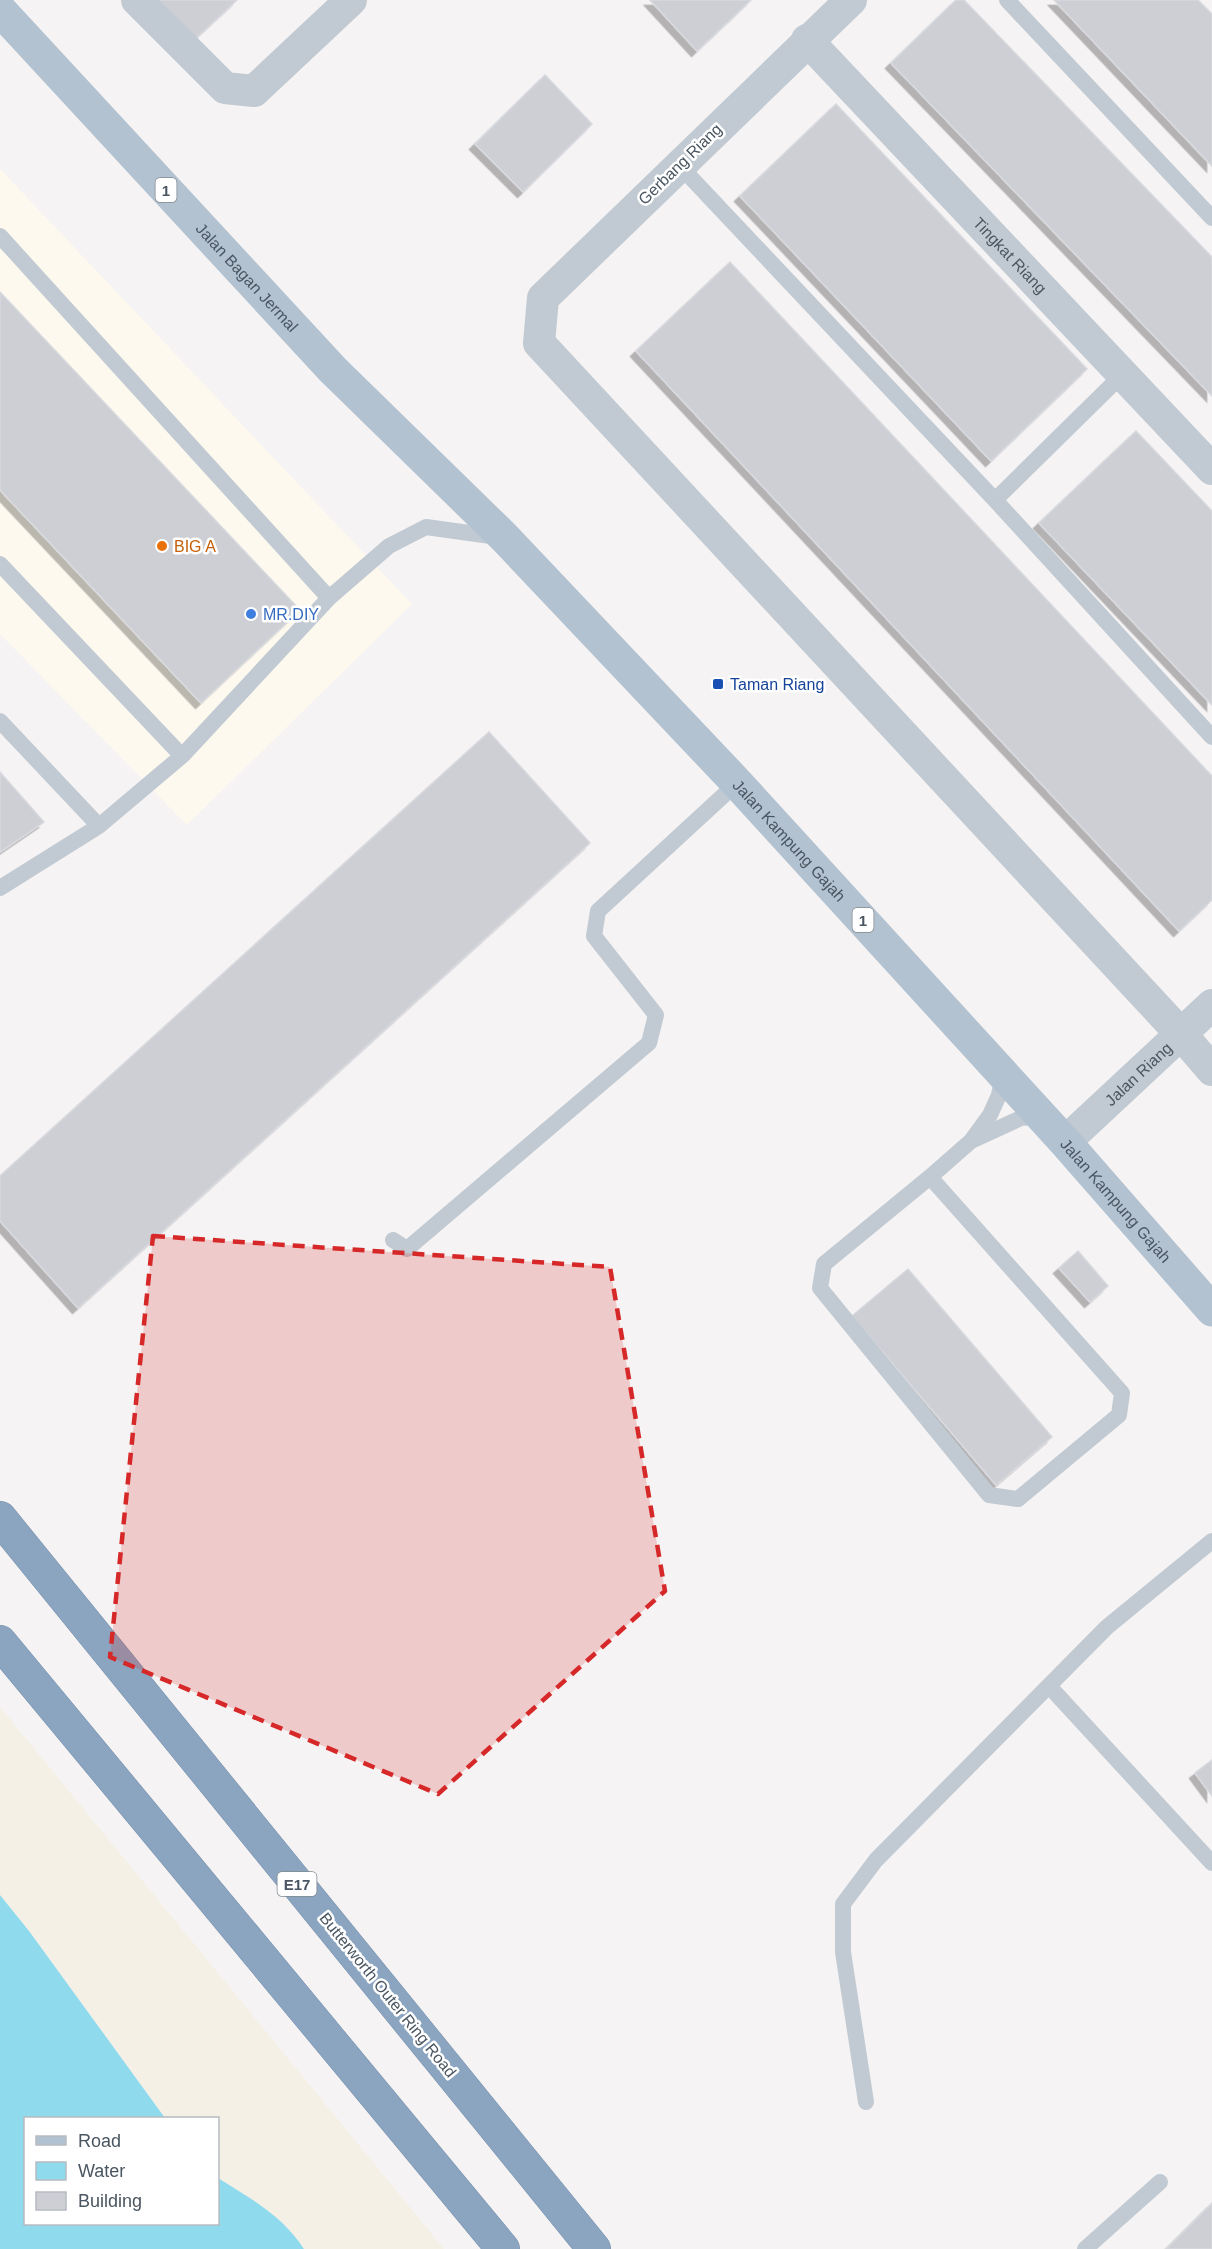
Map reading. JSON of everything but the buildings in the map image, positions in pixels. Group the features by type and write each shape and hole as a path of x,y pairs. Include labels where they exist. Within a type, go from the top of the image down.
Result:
{"highway":[{"name":"Butterworth Outer Ring Road","path":"0,1518 594,2249"},
{"path":"0,1642 503,2249"}],"main road":[{"name":"Jalan Bagan Jermal","path":"0,9 333,370 505,538"},
{"name":"Jalan Kampung Gajah","path":"505,538 737,783 1065,1142 1212,1310"}],"street":[{"path":"137,0 225,88 254,91 351,0"},
{"name":"Gerbang Riang","path":"851,0 807,40 543,298 539,343 1181,1034"},
{"name":"Tingkat Riang","path":"807,40 1212,469"},
{"name":"Jalan Riang","path":"1065,1142 1212,1005"},
{"path":"1181,1034 1212,1070"}],"lane":[{"path":"1007,0 1212,218"},
{"path":"679,165 995,500 1212,738"},
{"path":"0,236 329,598"},
{"path":"995,500 1123,375"},
{"path":"0,888 99,826 182,756 329,598 389,546 426,527 505,538"},
{"path":"0,564 182,756"},
{"path":"0,721 99,826"},
{"path":"393,1240 407,1249 649,1043 656,1015 594,936 598,911 737,783"},
{"path":"930,1177 1122,1393 1119,1415 1018,1499 989,1495 820,1288 824,1264 971,1141 990,1115 999,1095 1003,1074"},
{"path":"971,1141 1022,1119 1041,1116"},
{"path":"866,2103 843,1952 843,1904 876,1860 1107,1627 1212,1540"},
{"path":"1049,1686 1212,1863"},
{"path":"1085,2249 1160,2182"}],"highlighted area":[{"path":"153,1236 610,1267 665,1591 438,1794 110,1657"}],"shaded area":[{"path":"0,169 412,604 187,825 0,634"}],"sand":[{"path":"0,1707 444,2249 304,2249 296,2237 276,2217 219,2179 219,2117 164,2117 29,1931 0,1895"}],"water":[{"path":"0,1895 29,1931 164,2117 24,2117 24,2225 219,2225 219,2179 276,2217 296,2237 304,2249 0,2249"}],"place":[{"name":"BIG A","path":"162,546"},
{"name":"MR.DIY","path":"251,614"},
{"name":"Taman Riang","path":"718,684"}]}
